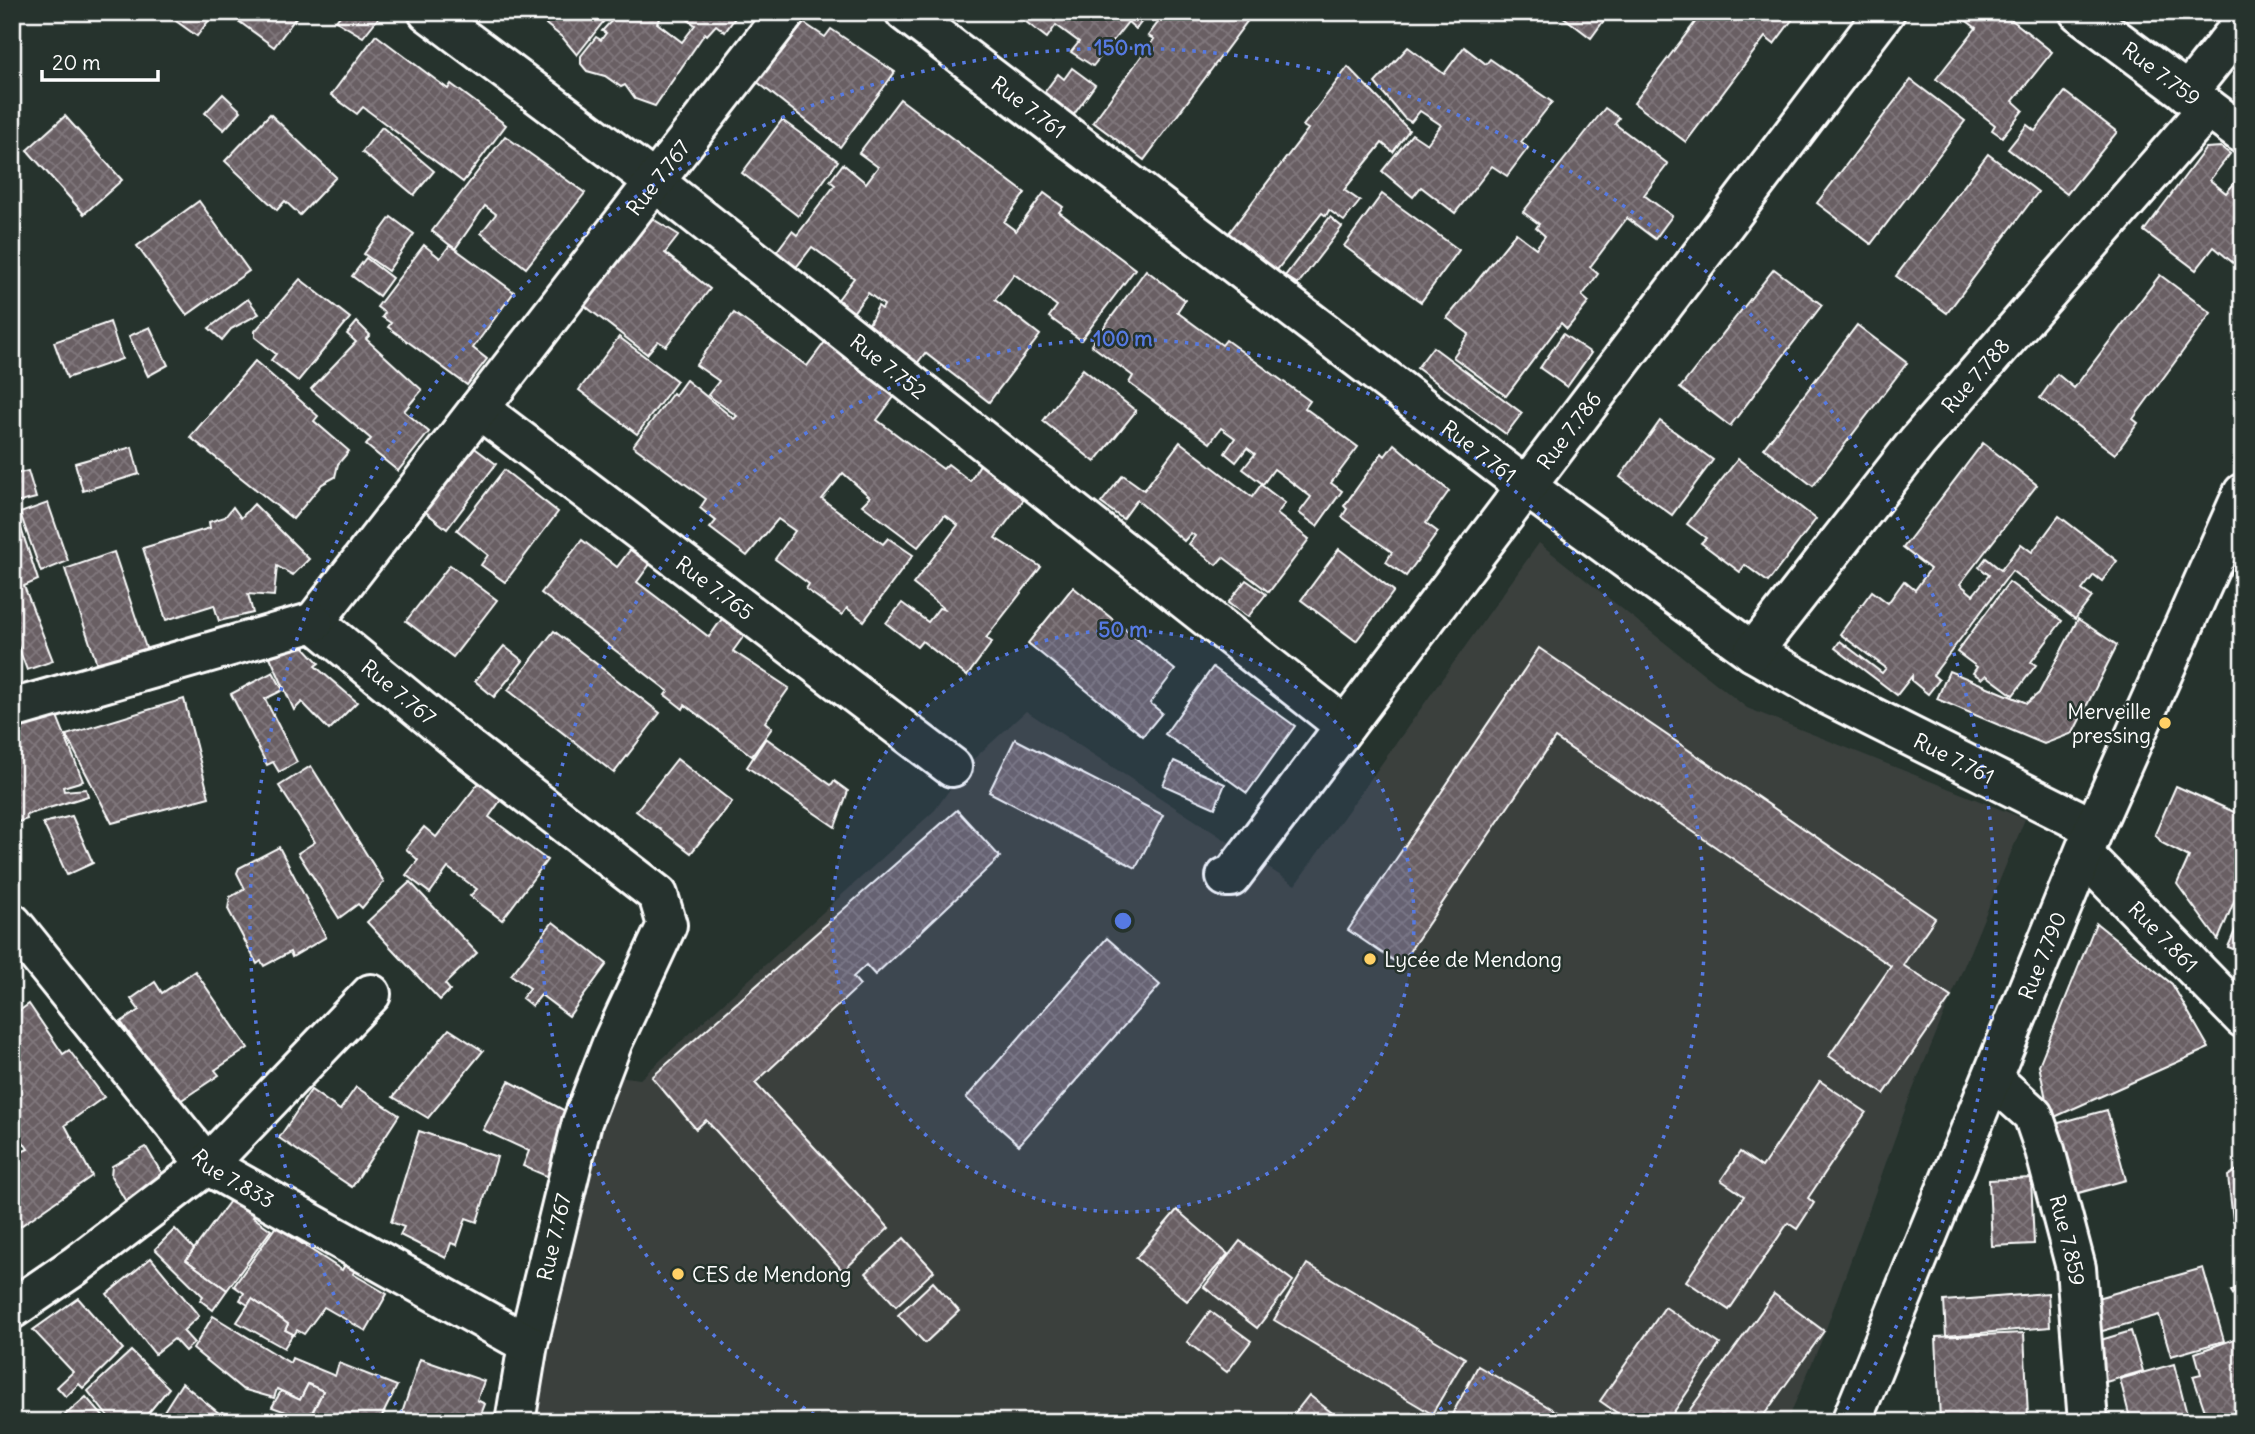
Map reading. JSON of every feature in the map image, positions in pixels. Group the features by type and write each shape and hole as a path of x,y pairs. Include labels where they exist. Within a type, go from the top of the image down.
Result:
{"street":[{"name":"Rue 7.752","path":"428,12 655,181 1345,726"},
{"name":"Rue 7.767","path":"514,1422 528,1345 582,1122 612,1041 667,925 658,895 465,746 314,622 786,12"},
{"name":"Rue 7.761","path":"905,12 1524,485 1753,652 2089,842"},
{"name":"Rue 7.786","path":"1226,877 1231,877 1524,485 1885,12"},
{"name":"Rue 7.759","path":"2079,12 2243,134"},
{"name":"Rue 7.788","path":"1753,652 1917,442 2197,100 2243,23"},
{"name":"Rue 7.765","path":"479,409 952,767"},
{"name":"Rue 7.790","path":"1851,1422 2089,842 2243,492"},
{"path":"12,709 314,622"},
{"name":"Rue 7.861","path":"2089,842 2243,1018"},
{"name":"Rue 7.833","path":"12,923 207,1165 528,1345"},
{"path":"12,1309 75,1266 207,1165 370,994"},
{"name":"Rue 7.859","path":"1993,1079 2033,1115 2045,1150 2076,1268 2088,1422"}],"shaded area":[{"name":"Lycée de Mendong","path":"1539,543 1747,708 2025,819 1909,1099 1823,1337 1787,1422 527,1422 611,1075 640,1079 935,810 967,765 1026,711 1295,885"}],"building":[{"path":"172,12 215,12 197,36 169,16"},
{"path":"226,12 300,12 274,47"},
{"path":"343,12 383,12 363,37 336,21"},
{"path":"531,12 611,12 577,55 563,38"},
{"path":"613,12 665,12 657,23 682,42 695,25 678,12 739,12 725,32 716,25 707,35 705,33 655,106 635,99 625,85 621,87 605,76 587,71 581,64 581,56 596,37 601,40 606,33 602,31 617,15"},
{"path":"1013,12 1149,12 1136,29 1128,22 1093,66 1071,52 1079,42 1056,25 1047,38"},
{"path":"1166,12 1254,12 1144,160 1093,122 1154,39 1148,36"},
{"path":"1557,12 1610,12 1591,38"},
{"path":"1703,12 1798,12 1774,44 1765,37 1686,142 1634,103"},
{"path":"1955,12 2002,12 2052,52 2013,101 2023,110 2002,137 1992,130 1995,125 1936,79 1976,28"},
{"path":"804,23 825,37 831,29 895,72 840,147 756,81"},
{"path":"376,35 448,89 451,84 506,125 463,182 363,107 357,114 331,95"},
{"path":"1408,47 1444,74 1464,47 1486,64 1490,59 1552,102 1521,142 1528,148 1507,176 1492,166 1455,213 1421,187 1413,197 1382,171 1412,134 1427,144 1441,125 1420,111 1411,122 1404,118 1375,83"},
{"path":"1348,67 1409,130 1393,152 1382,143 1344,190 1360,201 1344,221 1329,210 1326,216 1322,213 1276,271 1228,234 1308,129 1303,126"},
{"path":"1072,68 1095,85 1067,124 1052,113 1044,93 1058,74 1064,79"},
{"path":"1911,80 1965,121 1871,244 1817,203"},
{"path":"2065,92 2117,132 2067,194 2008,149 2027,125 2035,131"},
{"path":"223,94 241,111 224,130 205,113"},
{"path":"900,99 1025,193 1004,222 1016,231 1044,193 1063,207 1059,212 1135,269 1081,340 1049,317 1057,306 1014,274 995,300 1040,335 989,402 925,353 916,365 867,328 878,306 882,309 884,305 868,293 852,314 836,302 854,278 812,247 794,270 774,255 792,231 797,235 835,185 830,181 843,164 866,183 878,167 859,153"},
{"path":"1605,108 1619,118 1615,124 1668,164 1644,195 1672,216 1655,239 1627,218 1590,267 1598,274 1582,296 1589,302 1567,329 1561,323 1506,396 1453,357 1469,334 1447,318 1516,233 1536,248 1545,236 1536,228 1539,224 1523,212"},
{"path":"270,114 336,177 300,215 285,201 277,210 225,161"},
{"path":"65,116 122,180 84,214 27,150"},
{"path":"782,120 838,161 798,216 742,173"},
{"path":"382,127 434,171 414,195 362,152"},
{"path":"505,136 585,193 526,268 481,233 496,214 485,206 455,249 432,231"},
{"path":"2221,147 2230,154 2210,180 2226,193 2243,173 2243,258 2237,266 2214,247 2196,270 2144,231 2206,148"},
{"path":"1988,154 2038,192 1947,313 1896,276"},
{"path":"1382,194 1459,250 1421,302 1344,246"},
{"path":"199,201 249,271 187,315 137,246"},
{"path":"648,216 679,235 665,253 710,289 666,346 658,341 647,354 580,302"},
{"path":"391,217 414,234 388,271 364,254"},
{"path":"1330,217 1342,227 1298,284 1285,276"},
{"path":"424,245 440,258 450,245 514,292 473,348 487,359 467,385 388,327 391,323 382,317 385,313 377,307"},
{"path":"366,258 392,278 379,296 352,276"},
{"path":"1774,269 1822,305 1730,426 1680,388"},
{"path":"1146,270 1185,300 1177,312 1222,345 1226,340 1310,401 1305,408 1358,447 1331,483 1342,491 1317,526 1299,513 1311,497 1274,469 1263,484 1243,469 1255,454 1247,448 1236,462 1225,453 1235,438 1221,428 1210,443 1129,383 1133,376 1091,345"},
{"path":"2160,275 2211,313 2133,419 2138,423 2115,454 2040,398 2057,374 2074,388"},
{"path":"300,279 350,318 298,381 271,360 276,354 255,337 255,331"},
{"path":"248,299 259,314 231,329 222,340 209,328"},
{"path":"734,313 807,366 828,338 897,393 877,420 943,469 948,464 970,481 982,461 1027,495 995,538 1041,567 986,638 992,642 967,676 922,641 917,647 886,623 902,603 928,622 939,608 946,610 913,584 958,525 945,515 918,547 862,505 870,497 843,473 822,499 883,544 888,538 913,555 864,621 847,608 842,615 806,589 809,584 775,559 795,531 778,519 747,556 710,528 716,521 700,508 706,499 633,446 686,380 734,419 737,416 708,395 719,381 696,365"},
{"path":"110,322 122,359 67,378 54,342"},
{"path":"357,322 370,335 366,339 422,390 404,411 429,432 398,471 366,445 371,439 311,389 356,342 347,334"},
{"path":"1857,325 1907,363 1813,486 1764,448"},
{"path":"150,327 168,365 148,376 129,336"},
{"path":"1563,334 1591,353 1567,387 1540,368"},
{"path":"619,337 677,381 637,434 579,390"},
{"path":"1433,347 1522,413 1506,434 1417,368"},
{"path":"255,361 318,416 314,421 349,451 338,464 335,477 322,484 293,519 190,437"},
{"path":"1083,369 1136,411 1095,462 1043,421"},
{"path":"1660,421 1713,460 1672,515 1620,477"},
{"path":"1180,442 1252,497 1261,485 1285,503 1277,514 1309,539 1269,592 1223,557 1216,565 1189,544 1195,536 1191,533 1184,541 1137,500 1123,519 1101,503 1123,475 1144,490"},
{"path":"1983,443 2037,485 1960,584 1973,595 1989,575 1979,567 1986,558 2001,570 2021,544 2032,552 2059,516 2117,561 2102,581 2094,575 2082,590 2092,597 2075,619 2012,571 1933,675 1939,680 1928,694 1912,681 1912,676 1897,695 1835,648 1840,641 1882,673 1886,668 1840,634 1872,591 1888,603 1904,581 1915,590 1930,569 1903,548"},
{"path":"1394,444 1449,491 1426,523 1438,532 1406,576 1386,562 1392,552 1342,517 1347,509 1344,506 1382,453 1385,456"},
{"path":"472,446 496,464 447,529 423,510"},
{"path":"132,447 139,474 83,491 75,463"},
{"path":"1738,459 1816,519 1768,582 1745,565 1740,572 1701,543 1706,538 1687,524"},
{"path":"504,470 558,512 505,582 481,565 488,555 457,530"},
{"path":"28,471 36,498 12,504 12,475"},
{"path":"48,503 68,561 41,572 20,513"},
{"path":"254,504 309,559 293,575 277,566 274,596 248,594 253,613 219,621 214,605 166,620 143,548 210,528 209,522 225,517 233,507 241,518"},
{"path":"15,510 38,580 24,586 53,661 27,670 12,630 12,511"},
{"path":"582,540 617,567 634,545 653,560 637,582 709,637 724,616 746,633 733,651 789,688 765,722 772,728 752,756 685,705 683,709 665,695 668,691 541,593"},
{"path":"1339,549 1394,591 1356,641 1301,600"},
{"path":"114,552 149,657 100,673 65,569"},
{"path":"450,565 497,600 453,657 406,621"},
{"path":"1246,580 1266,594 1248,617 1228,603"},
{"path":"2009,582 2062,621 2031,662 2036,665 2013,695 1986,675 1982,679 1973,673 1977,667 1957,652"},
{"path":"1073,587 1175,670 1150,703 1162,713 1143,736 1028,643"},
{"path":"2078,619 2117,645 2073,733 2044,744 1937,699 1949,671 2027,703 2039,693"},
{"path":"554,631 660,713 614,773 508,690"},
{"path":"301,644 319,663 315,666 357,702 329,730 302,702 294,710 270,657"},
{"path":"504,646 523,661 494,697 475,681"},
{"path":"1539,648 1935,918 1903,965 1951,997 1884,1094 1829,1056 1891,966 1555,738 1400,965 1348,930"},
{"path":"1213,667 1295,726 1247,793 1165,734"},
{"path":"273,672 283,690 265,699 297,762 279,772 273,762 267,765 231,694"},
{"path":"184,699 209,797 112,823 66,735"},
{"path":"57,716 83,781 63,787 64,791 86,789 88,796 26,815 27,819 12,824 12,729"},
{"path":"766,738 831,785 834,781 848,791 835,827 747,767"},
{"path":"1015,739 1163,815 1136,868 989,792"},
{"path":"677,759 732,802 691,853 636,811"},
{"path":"1174,761 1225,784 1215,808 1163,785"},
{"path":"311,766 384,882 362,908 358,904 339,918 298,853 315,842 279,786"},
{"path":"485,775 507,791 489,817 547,860 502,920 470,896 477,889 448,868 430,893 406,875 418,860 406,849 424,827 436,837"},
{"path":"2176,786 2243,816 2243,880 2218,940 2177,884 2189,857 2162,843 2155,834"},
{"path":"957,810 1000,857 875,975 866,965 853,977 860,985 755,1083 889,1228 843,1271 706,1120 696,1129 652,1077"},
{"path":"72,816 93,863 67,875 43,823"},
{"path":"279,847 326,937 292,957 290,952 264,966 261,961 257,964 228,909 230,897 245,889 237,873 239,868"},
{"path":"410,882 477,953 445,984 450,990 440,1000 367,922"},
{"path":"2243,912 2243,953 2228,947"},
{"path":"553,922 607,964 569,1016 541,995 532,1006 522,998 530,988 511,975"},
{"path":"2096,923 2172,984 2209,1048 2050,1119 2039,1065"},
{"path":"1107,938 1160,985 1019,1145 966,1098"},
{"path":"195,971 248,1048 215,1070 219,1075 180,1101 171,1089 154,1101 136,1074 151,1064 121,1022 139,1010 131,999 155,982 162,993"},
{"path":"29,1004 63,1054 69,1050 104,1097 65,1125 92,1176 12,1232 12,1156 28,1149 12,1125 12,1016"},
{"path":"449,1029 483,1051 428,1118 393,1097"},
{"path":"509,1081 571,1114 551,1178 523,1166 529,1151 483,1130"},
{"path":"1820,1081 1866,1112 1808,1198 1814,1203 1797,1229 1788,1223 1729,1310 1686,1281 1744,1196 1721,1180 1740,1152 1762,1167"},
{"path":"356,1087 399,1115 352,1187 279,1138 311,1090 340,1110"},
{"path":"2107,1110 2126,1180 2064,1197 2044,1127"},
{"path":"419,1131 497,1157 477,1222 466,1218 457,1245 451,1243 446,1258 400,1235 404,1227 391,1222"},
{"path":"146,1147 162,1174 167,1171 176,1186 132,1212 111,1176 112,1166"},
{"path":"2243,1166 2243,1241 2233,1220 2228,1176"},
{"path":"2031,1178 2034,1244 1992,1246 1989,1180"},
{"path":"235,1194 259,1209 253,1217 271,1230 227,1290 186,1260"},
{"path":"1177,1210 1228,1254 1187,1301 1136,1258"},
{"path":"281,1219 295,1227 290,1236 342,1270 347,1261 357,1267 353,1274 387,1294 366,1331 324,1307 304,1334 297,1330 294,1335 285,1330 288,1324 252,1299 248,1305 240,1300 244,1293 234,1286"},
{"path":"175,1229 194,1249 186,1260 227,1290 213,1310 200,1300 203,1296 155,1249"},
{"path":"904,1238 934,1271 896,1306 866,1273"},
{"path":"1240,1241 1293,1281 1257,1328 1204,1287"},
{"path":"151,1258 199,1316 183,1331 194,1343 185,1351 174,1339 155,1354 107,1294"},
{"path":"1307,1264 1465,1358 1432,1414 1274,1320"},
{"path":"2203,1268 2224,1341 2171,1356 2159,1315 2099,1332 2090,1300"},
{"path":"933,1282 959,1311 925,1343 898,1315"},
{"path":"2243,1284 2243,1309 2231,1291"},
{"path":"2048,1293 2050,1327 1946,1336 1944,1301"},
{"path":"1774,1294 1824,1331 1759,1422 1681,1422"},
{"path":"78,1298 123,1349 83,1388 79,1384 66,1397 57,1387 73,1372 33,1330"},
{"path":"252,1299 288,1324 285,1330 293,1334 284,1348 237,1322"},
{"path":"1665,1307 1720,1344 1667,1422 1630,1422 1600,1401"},
{"path":"1210,1311 1251,1341 1227,1372 1187,1342"},
{"path":"213,1316 290,1363 292,1358 335,1376 339,1363 397,1386 379,1422 308,1422 323,1391 308,1384 300,1400 277,1389 274,1398 242,1389 193,1349"},
{"path":"2131,1331 2143,1371 2099,1384 2087,1344"},
{"path":"2024,1333 2028,1416 1940,1420 1936,1337"},
{"path":"2243,1336 2243,1422 2218,1422 2215,1415 2207,1417 2193,1376 2201,1374 2195,1353"},
{"path":"131,1351 169,1388 141,1422 112,1422 88,1391"},
{"path":"420,1359 484,1381 477,1400 485,1404 478,1422 399,1422"},
{"path":"2174,1364 2189,1422 2131,1422 2120,1379"},
{"path":"1478,1366 1574,1422 1448,1422"},
{"path":"182,1383 220,1414 222,1412 237,1422 157,1422"},
{"path":"308,1384 323,1391 308,1420 272,1407 281,1391 300,1400"},
{"path":"1309,1395 1344,1422 1288,1422"},
{"path":"86,1397 108,1422 57,1422"}],"place":[{"name":"Merveille pressing","path":"2165,723"},
{"name":"Lycée de Mendong","path":"1370,959"},
{"name":"CES de Mendong","path":"678,1274"}]}
